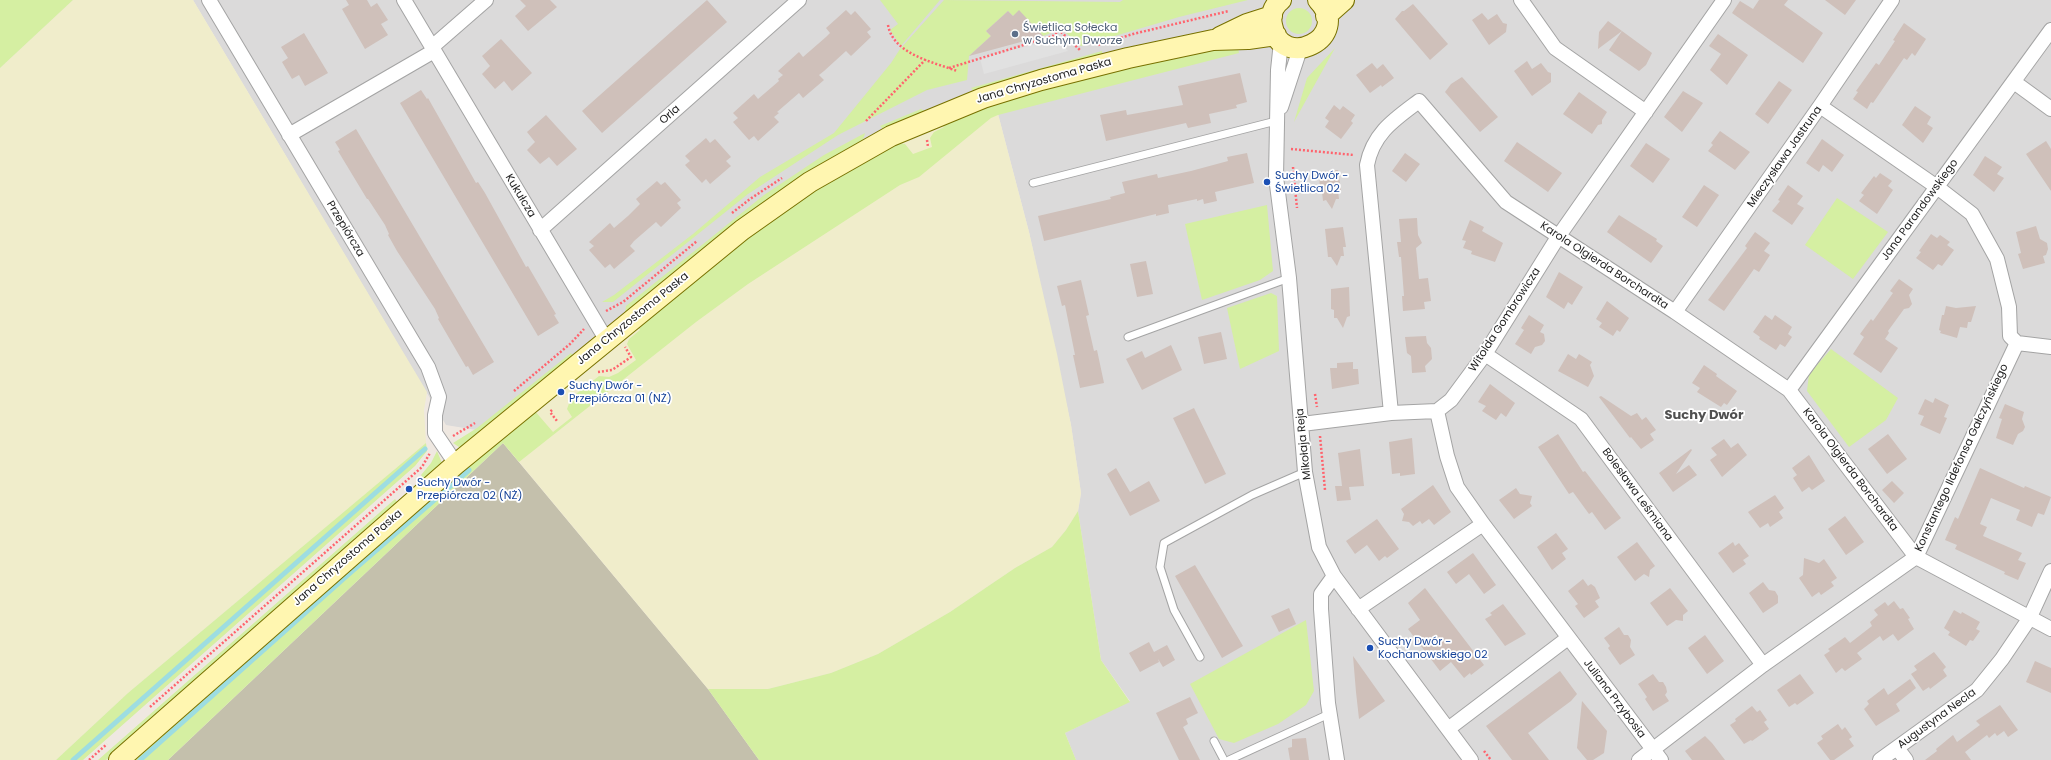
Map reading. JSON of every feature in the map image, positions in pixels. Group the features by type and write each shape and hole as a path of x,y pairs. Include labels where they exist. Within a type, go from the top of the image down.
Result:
{"street":[{"name":"Przepiórcza","path":"209,0 428,367 438,397 435,415 435,433 456,464"},
{"name":"Kukułcza","path":"404,0 607,341"},
{"path":"289,135 433,49 486,0"},
{"name":"Orla","path":"540,230 799,0"},
{"path":"1276,8 1271,24 1278,39 1292,48 1300,49 1307,48 1320,39 1327,26 1322,8 1344,0"},
{"path":"1521,0 1555,48 1646,112"},
{"name":"Witolda Gombrowicza","path":"1437,411 1451,400 1484,354 1558,237 1724,0"},
{"name":"Mieczysława Jastruna","path":"1676,312 1892,0"},
{"name":"Jana Chryzostoma Paska","path":"1213,40 1276,8"},
{"name":"Jana Parandowskiego","path":"1789,390 2051,30"},
{"name":"Mikołaja Reja","path":"1278,39 1276,177 1289,278 1305,472 1319,547 1334,576 1471,760"},
{"name":"Jana Chryzostoma Paska","path":"119,760 456,464 742,230 810,182 891,136 983,98 1041,80 1128,58 1213,40 1278,39"},
{"name":"Mikołaja Reja","path":"1276,121 1300,49"},
{"path":"2014,82 2051,109"},
{"name":"Karola Olgierda Borchardta","path":"1391,413 1367,165 1371,148 1386,126 1419,101 1506,202 1676,312 1789,390 1916,557 2029,619 2051,629"},
{"path":"1820,106 1937,186 1972,214 1997,259 2009,307 2010,336 2017,342 2051,347"},
{"name":"Konstantego Ildefonsa Gałczyńskiego","path":"1639,760 1657,755 1763,665 1916,557 2017,342"},
{"name":"Bolesława Leśmiana","path":"1484,354 1582,419 1763,665"},
{"path":"1302,424 1391,413 1437,411"},
{"name":"Juliana Przybosia","path":"1437,411 1446,456 1457,487 1568,638 1657,755"},
{"path":"1358,609 1483,524"},
{"name":"Augustyna Necla","path":"1880,760 1977,690 2002,659 2029,619 2051,571"},
{"path":"1334,576 1321,594 1329,714 1336,760"},
{"path":"1448,729 1568,638"},
{"path":"1897,748 1906,760"}],"lane":[{"path":"1033,183 1276,121"},
{"path":"1128,337 1289,278"},
{"path":"1200,657 1174,610 1160,567 1164,543 1252,495 1305,472"},
{"path":"1229,760 1329,714"},
{"path":"1214,741 1224,760"}],"path":[{"path":"888,25 889,32 901,48 957,71"},
{"path":"949,68 1053,36 1059,30 1081,51"},
{"path":"866,121 926,59"},
{"path":"1291,141 1292,157"},
{"path":"1277,150 1291,149 1369,156"},
{"path":"1292,165 1297,212"},
{"path":"596,372 612,370 631,357"},
{"path":"1315,390 1326,493"},
{"path":"1482,748 1491,760"}],"shaded area":[{"path":"73,0 193,0 427,392 424,410 426,443 128,693 56,760 0,760 0,68"},
{"path":"193,0 2051,0 2051,760 1076,760 1065,733 1130,701 1101,660 1078,511 1081,493 1071,425 1029,232 993,95 495,433 446,425"},
{"path":"1056,39 1068,51 984,74 980,58"},
{"path":"993,95 1029,232 1057,354 1071,425 1081,493 1078,511 1066,530 1052,547 1015,568 950,612 878,654 831,673 768,689 708,689 495,433 810,182"},
{"path":"503,443 708,689 759,760 168,760"}],"green space":[{"path":"0,0 73,0 0,68"},
{"path":"880,0 940,0 901,46 890,30 898,24"},
{"path":"944,0 1120,2 1123,0 1248,0 1179,17 1081,46 1057,25 1051,33 1043,36 1019,11 1013,16 1008,11 986,31 991,36 969,56 967,80 927,90 838,135 748,194 613,302 602,302 614,295 693,234 760,177 834,133 891,63 900,49"},
{"path":"1299,8 1308,12 1312,21 1308,30 1299,34 1290,30 1286,21 1290,12"},
{"path":"1238,48 1239,53 991,118 919,177 900,185 748,284 696,322 519,462 503,443 168,760 132,760 353,565 534,410 553,432 572,417 567,409 571,398 599,376 609,377 618,373 636,360 627,344 629,339 640,330 637,326 745,238 803,196 897,143 905,144 913,154 932,147 930,138 934,132 944,127 942,122 1019,94 1193,53"},
{"path":"1335,48 1294,122 1307,78"},
{"path":"1102,51 1103,56 974,91 971,88"},
{"path":"921,109 927,112 884,130 880,126"},
{"path":"865,133 862,143 627,314 625,312 626,306 764,195 824,155"},
{"path":"1837,198 1888,232 1853,279 1805,245"},
{"path":"1267,205 1273,271 1260,280 1202,300 1185,224"},
{"path":"1271,293 1277,296 1279,351 1240,369 1227,308"},
{"path":"1831,349 1898,398 1886,420 1849,447 1807,391 1809,374"},
{"path":"571,353 574,357 464,446 459,447 453,443 477,428"},
{"path":"426,443 427,451 415,466 83,760 56,760 128,693"},
{"path":"437,451 442,463 439,468 425,481 421,475 431,463"},
{"path":"395,499 398,503 110,757 106,760 98,760"},
{"path":"1078,511 1101,660 1130,702 1065,733 1076,760 759,760 708,689 768,689 831,673 878,654 950,612 1015,568 1052,547 1066,530"},
{"path":"1306,620 1314,691 1306,705 1278,724 1234,743 1219,739 1190,684"}],"building":[{"path":"346,0 367,0 371,7 377,3 388,20 381,24 388,35 365,49 342,9 349,5"},
{"path":"520,0 550,0 557,7 528,31 515,16 526,6"},
{"path":"707,0 727,22 602,133 582,111"},
{"path":"1759,0 1788,0 1784,5 1823,33 1803,63 1732,13 1740,1 1753,9"},
{"path":"1825,0 1856,0 1845,15"},
{"path":"1413,4 1448,44 1430,60 1395,19 1402,11"},
{"path":"846,10 851,15 855,11 871,29 867,32 871,37 851,56 846,51 819,75 824,80 803,98 799,93 777,112 779,113 774,117 779,122 758,141 754,136 749,140 733,122 738,118 733,113 754,94 758,99 779,81 778,79 783,75 778,71 799,52 803,57 826,37 830,33 826,28"},
{"name":"Świetlica Sołecka w Suchym Dworze","path":"1019,10 1043,36 969,56 991,36 986,31 1008,11 1013,16"},
{"path":"1482,13 1488,20 1497,14 1503,23 1507,24 1506,32 1489,45 1472,20"},
{"path":"1608,21 1622,31 1598,49 1599,32"},
{"path":"1904,23 1926,39 1915,56 1912,53 1907,60 1904,58 1873,103 1871,102 1867,109 1853,99 1858,92 1856,91 1876,63 1879,65 1895,41 1893,40"},
{"path":"1622,31 1652,53 1646,65 1639,71 1609,50"},
{"path":"304,33 328,73 305,86 299,75 292,79 282,62 288,58 281,47"},
{"path":"1718,34 1748,55 1727,85 1710,70 1721,54 1709,46"},
{"path":"501,39 532,73 512,91 504,81 495,89 482,74 490,66 482,56"},
{"path":"1527,61 1532,69 1541,63 1548,72 1551,73 1551,82 1532,96 1514,71"},
{"path":"1372,63 1377,69 1383,64 1394,78 1382,87 1381,85 1370,93 1356,75"},
{"path":"1240,73 1247,102 1236,105 1237,108 1209,114 1211,123 1188,128 1186,123 1106,141 1100,115 1126,110 1127,115 1183,105 1178,86"},
{"path":"1462,77 1498,117 1480,132 1445,92 1451,84"},
{"path":"1779,81 1792,90 1768,124 1755,114"},
{"path":"421,90 427,99 428,98 476,183 478,182 485,193 526,267 528,266 556,314 554,315 559,323 538,336 400,103"},
{"path":"1683,91 1703,103 1682,132 1664,117"},
{"path":"1579,92 1607,112 1602,120 1602,124 1598,125 1592,134 1563,114"},
{"path":"1334,105 1340,110 1343,106 1355,115 1351,121 1353,123 1341,139 1325,127 1329,121 1325,118"},
{"path":"1915,106 1931,117 1927,124 1933,128 1923,143 1902,125"},
{"path":"546,115 577,149 557,166 549,157 540,164 527,150 535,142 527,132"},
{"path":"356,129 494,362 473,375 468,366 466,367 438,319 439,318 435,309 397,251 388,235 389,234 385,225 367,199 338,151 340,150 335,142"},
{"path":"1720,131 1750,152 1735,170 1708,151 1713,145 1711,143"},
{"path":"706,138 710,143 715,139 731,157 726,161 731,166 710,184 706,179 702,183 685,165 690,161 685,156"},
{"path":"1822,139 1844,155 1832,172 1823,165 1819,172 1806,163"},
{"path":"2046,141 2051,149 2051,191 2026,154"},
{"path":"1517,142 1562,173 1548,192 1504,161"},
{"path":"1646,143 1670,159 1653,183 1630,166"},
{"path":"1247,153 1254,183 1215,192 1217,201 1204,204 1203,199 1197,201 1197,199 1168,205 1169,213 1156,216 1156,214 1044,241 1038,216 1111,199 1110,197 1125,193 1122,182 1157,174 1158,178 1191,171 1228,161 1227,157"},
{"path":"1405,153 1420,164 1406,182 1392,171"},
{"path":"1985,156 2002,167 1997,174 2004,178 1994,192 1973,175"},
{"path":"1338,170 1341,190 1338,191 1339,199 1336,199 1332,209 1326,200 1323,201 1322,192 1320,192 1319,172"},
{"path":"1880,173 1892,181 1888,186 1893,190 1877,214 1859,201 1864,195 1861,193 1874,176 1876,178"},
{"path":"657,181 661,185 665,182 681,200 677,203 681,208 661,227 656,222 634,241 630,246 635,251 614,269 610,264 605,268 589,250 594,246 589,242 610,223 614,228 628,216 640,204 636,199"},
{"path":"1704,185 1719,195 1697,227 1682,217"},
{"path":"1788,185 1803,196 1797,204 1804,208 1792,225 1772,211 1780,201 1778,200"},
{"path":"1619,215 1657,239 1656,241 1663,246 1651,263 1607,232"},
{"path":"1417,218 1418,235 1422,243 1416,248 1419,279 1428,278 1431,301 1424,302 1425,309 1403,311 1402,296 1404,296 1401,257 1399,257 1397,242 1401,242 1399,219"},
{"path":"1470,220 1484,227 1482,231 1503,243 1495,262 1471,254 1472,251 1463,248 1466,241 1462,240"},
{"path":"2036,226 2040,239 2047,243 2048,249 2046,255 2043,256 2045,263 2023,269 2018,254 2021,253 2016,232"},
{"path":"1343,227 1346,247 1343,247 1344,256 1341,256 1337,266 1331,257 1328,257 1325,229"},
{"path":"1755,232 1770,243 1764,251 1770,255 1759,272 1754,269 1724,311 1708,300 1747,248 1745,246"},
{"path":"1931,234 1937,238 1940,235 1950,242 1947,245 1954,250 1942,266 1938,264 1933,270 1916,258"},
{"path":"1146,261 1153,294 1137,297 1130,264"},
{"path":"1559,272 1583,287 1572,305 1568,302 1564,309 1546,297"},
{"path":"1899,279 1913,289 1909,295 1912,304 1909,308 1904,309 1888,331 1889,333 1885,339 1898,348 1881,373 1853,354 1864,337 1860,334 1871,319 1873,321 1893,293 1890,291"},
{"path":"1081,280 1089,315 1086,316 1094,351 1097,350 1104,383 1080,388 1065,305 1062,306 1057,286"},
{"path":"1349,287 1350,316 1347,317 1343,328 1337,318 1334,318 1334,310 1331,309 1331,289"},
{"path":"1607,301 1629,318 1620,332 1617,330 1613,336 1599,327 1602,323 1596,319"},
{"path":"1946,306 1956,308 1976,306 1971,322 1968,322 1967,328 1960,327 1957,338 1940,333 1941,331 1939,330 1942,315 1944,315"},
{"path":"1529,315 1544,325 1540,332 1544,334 1545,341 1542,345 1535,347 1531,354 1515,344 1524,330 1521,328"},
{"path":"1765,315 1772,320 1775,315 1792,327 1788,334 1792,337 1785,347 1780,344 1776,350 1759,339 1760,337 1753,332"},
{"path":"1221,332 1227,359 1204,364 1198,337"},
{"path":"1426,336 1427,343 1431,348 1432,359 1425,366 1426,372 1412,373 1411,356 1407,353 1405,337"},
{"path":"1171,345 1182,370 1142,390 1126,359 1142,351 1145,358"},
{"path":"1568,354 1576,359 1579,354 1592,362 1590,365 1594,376 1588,387 1558,371"},
{"path":"1353,362 1353,369 1358,369 1359,384 1332,389 1330,368 1337,368 1337,363"},
{"path":"1704,365 1717,374 1716,376 1737,391 1727,405 1724,403 1721,407 1697,392 1700,388 1692,383"},
{"path":"1490,384 1515,403 1506,417 1501,413 1496,420 1482,411 1486,406 1478,402"},
{"path":"1601,396 1631,416 1637,413 1642,420 1646,417 1656,430 1650,434 1654,440 1641,449 1631,437 1630,438 1599,397"},
{"path":"1935,398 1949,405 1944,417 1947,418 1940,434 1920,425 1924,416 1918,414 1925,399 1933,403"},
{"path":"2005,404 2024,412 2022,419 2025,427 2023,431 2018,434 2013,445 1996,438 2002,419 1999,418"},
{"path":"1194,408 1226,474 1205,484 1173,418"},
{"path":"1558,434 1583,472 1585,471 1621,518 1605,530 1592,512 1589,514 1573,492 1569,494 1538,447"},
{"path":"1888,434 1907,459 1887,474 1868,449"},
{"path":"1412,438 1415,474 1400,476 1400,473 1392,474 1389,442"},
{"path":"1724,439 1731,448 1738,443 1747,455 1722,477 1710,460 1717,455 1711,448"},
{"path":"1360,449 1364,486 1349,487 1351,500 1337,501 1335,486 1342,486 1338,453"},
{"path":"1691,449 1692,450 1676,474 1689,465 1697,475 1673,492 1659,473"},
{"path":"1809,455 1825,481 1812,490 1809,487 1802,492 1793,478 1797,475 1792,468"},
{"path":"1116,468 1130,492 1149,481 1160,501 1130,516 1107,474"},
{"path":"1980,468 2024,488 2025,486 2051,497 2044,515 2038,513 2032,527 2016,520 2020,510 1991,498 1980,524 1987,527 1983,536 2022,553 2018,560 2026,563 2018,580 2004,574 2005,572 1955,549 1957,545 1945,540 1955,517 1958,519"},
{"path":"1892,481 1904,493 1894,503 1882,490"},
{"path":"1433,485 1451,512 1434,525 1429,519 1422,524 1420,521 1413,526 1409,522 1402,521 1404,514 1401,509"},
{"path":"1516,488 1520,494 1532,496 1530,503 1532,506 1514,519 1499,500"},
{"path":"1775,495 1784,508 1779,512 1783,518 1770,527 1768,523 1760,528 1748,512"},
{"path":"1845,516 1864,542 1846,555 1828,529"},
{"path":"1377,519 1399,549 1387,558 1385,556 1379,561 1367,545 1355,554 1346,541"},
{"path":"1556,533 1568,549 1562,553 1566,559 1552,570 1537,547"},
{"path":"1637,542 1655,566 1650,570 1649,577 1644,574 1635,581 1617,557"},
{"path":"1733,542 1735,546 1739,543 1749,556 1743,560 1746,564 1733,573 1718,553"},
{"path":"1473,553 1496,585 1484,594 1469,574 1456,584 1447,572"},
{"path":"1804,558 1819,563 1824,559 1837,578 1831,582 1834,586 1821,595 1819,592 1812,597 1799,578 1803,575"},
{"path":"1195,565 1243,646 1222,658 1175,576"},
{"path":"1583,579 1588,586 1591,584 1595,587 1600,598 1595,601 1599,607 1584,618 1575,606 1578,604 1568,591"},
{"path":"1763,582 1769,590 1775,591 1778,596 1778,603 1763,613 1749,593"},
{"path":"1425,588 1484,665 1471,675 1470,673 1464,678 1451,662 1440,671 1408,629 1420,620 1408,603"},
{"path":"1670,588 1688,611 1683,615 1683,621 1676,620 1667,626 1650,603"},
{"path":"1894,601 1900,609 1903,608 1910,618 1908,619 1914,629 1898,641 1893,634 1883,641 1880,636 1857,653 1862,659 1845,671 1842,668 1836,673 1824,655 1830,651 1828,649 1845,637 1850,643 1872,626 1870,622 1878,615 1874,610 1885,602 1888,606"},
{"path":"1503,604 1526,634 1505,646 1485,619 1492,615 1490,613"},
{"path":"1289,608 1296,624 1279,632 1271,616"},
{"path":"1954,610 1961,614 1962,612 1980,622 1976,629 1980,631 1973,641 1970,640 1966,646 1948,635 1950,632 1944,628"},
{"path":"1619,627 1624,635 1628,635 1631,640 1630,647 1635,655 1620,665 1608,648 1610,646 1604,638"},
{"path":"1705,635 1724,661 1707,674 1688,648"},
{"path":"1149,642 1154,652 1167,645 1175,660 1163,667 1158,659 1159,662 1140,672 1129,653"},
{"path":"1934,652 1946,667 1943,670 1947,676 1930,689 1929,687 1923,691 1911,674 1917,670 1914,666"},
{"path":"1353,656 1385,701 1359,719 1356,692"},
{"path":"2035,661 2051,668 2051,693 2026,682"},
{"path":"1560,671 1577,694 1571,701 1528,733 1549,760 1512,760 1486,726"},
{"path":"1653,674 1659,682 1663,682 1666,687 1667,692 1665,695 1669,701 1653,711 1645,699 1647,697 1638,684"},
{"path":"1800,674 1814,693 1797,705 1795,703 1789,707 1777,690"},
{"path":"1910,679 1916,688 1896,704 1900,711 1876,726 1864,709 1869,704 1867,701 1884,688 1888,695"},
{"path":"1190,697 1198,713 1186,719 1188,724 1183,727 1200,760 1179,760 1156,713"},
{"path":"1582,701 1607,731 1604,753 1593,760 1587,760 1577,748"},
{"path":"2000,705 2018,730 2008,737 2004,731 1997,736 1995,733 1989,738 1987,735 1965,752 1971,760 1925,760 1937,751 1936,749 1953,735 1957,742 1980,725 1976,721"},
{"path":"1752,706 1757,712 1760,710 1767,720 1764,722 1769,729 1752,741 1751,740 1744,744 1730,725 1736,721 1735,719"},
{"path":"1838,724 1842,730 1845,727 1852,737 1849,739 1854,746 1834,760 1830,760 1817,743 1823,739 1821,736"},
{"path":"1705,736 1725,760 1692,760 1685,751"},
{"path":"1306,738 1309,760 1290,760 1288,748 1292,747 1292,739"}],"waterway":[{"path":"73,760 425,449"},
{"path":"140,760 349,574 469,470"}],"place":[{"name":"Świetlica Sołecka w Suchym Dworze","path":"1015,34"},
{"name":"Suchy Dwór - Świetlica 02","path":"1267,182"},
{"name":"Suchy Dwór - Przepiórcza 01 (NŻ)","path":"561,392"},
{"name":"Suchy Dwór - Przepiórcza 02 (NŻ)","path":"409,489"},
{"name":"Suchy Dwór - Kochanowskiego 02","path":"1370,648"}],"district":[{"name":"Suchy Dwór","path":"1704,416"}]}
